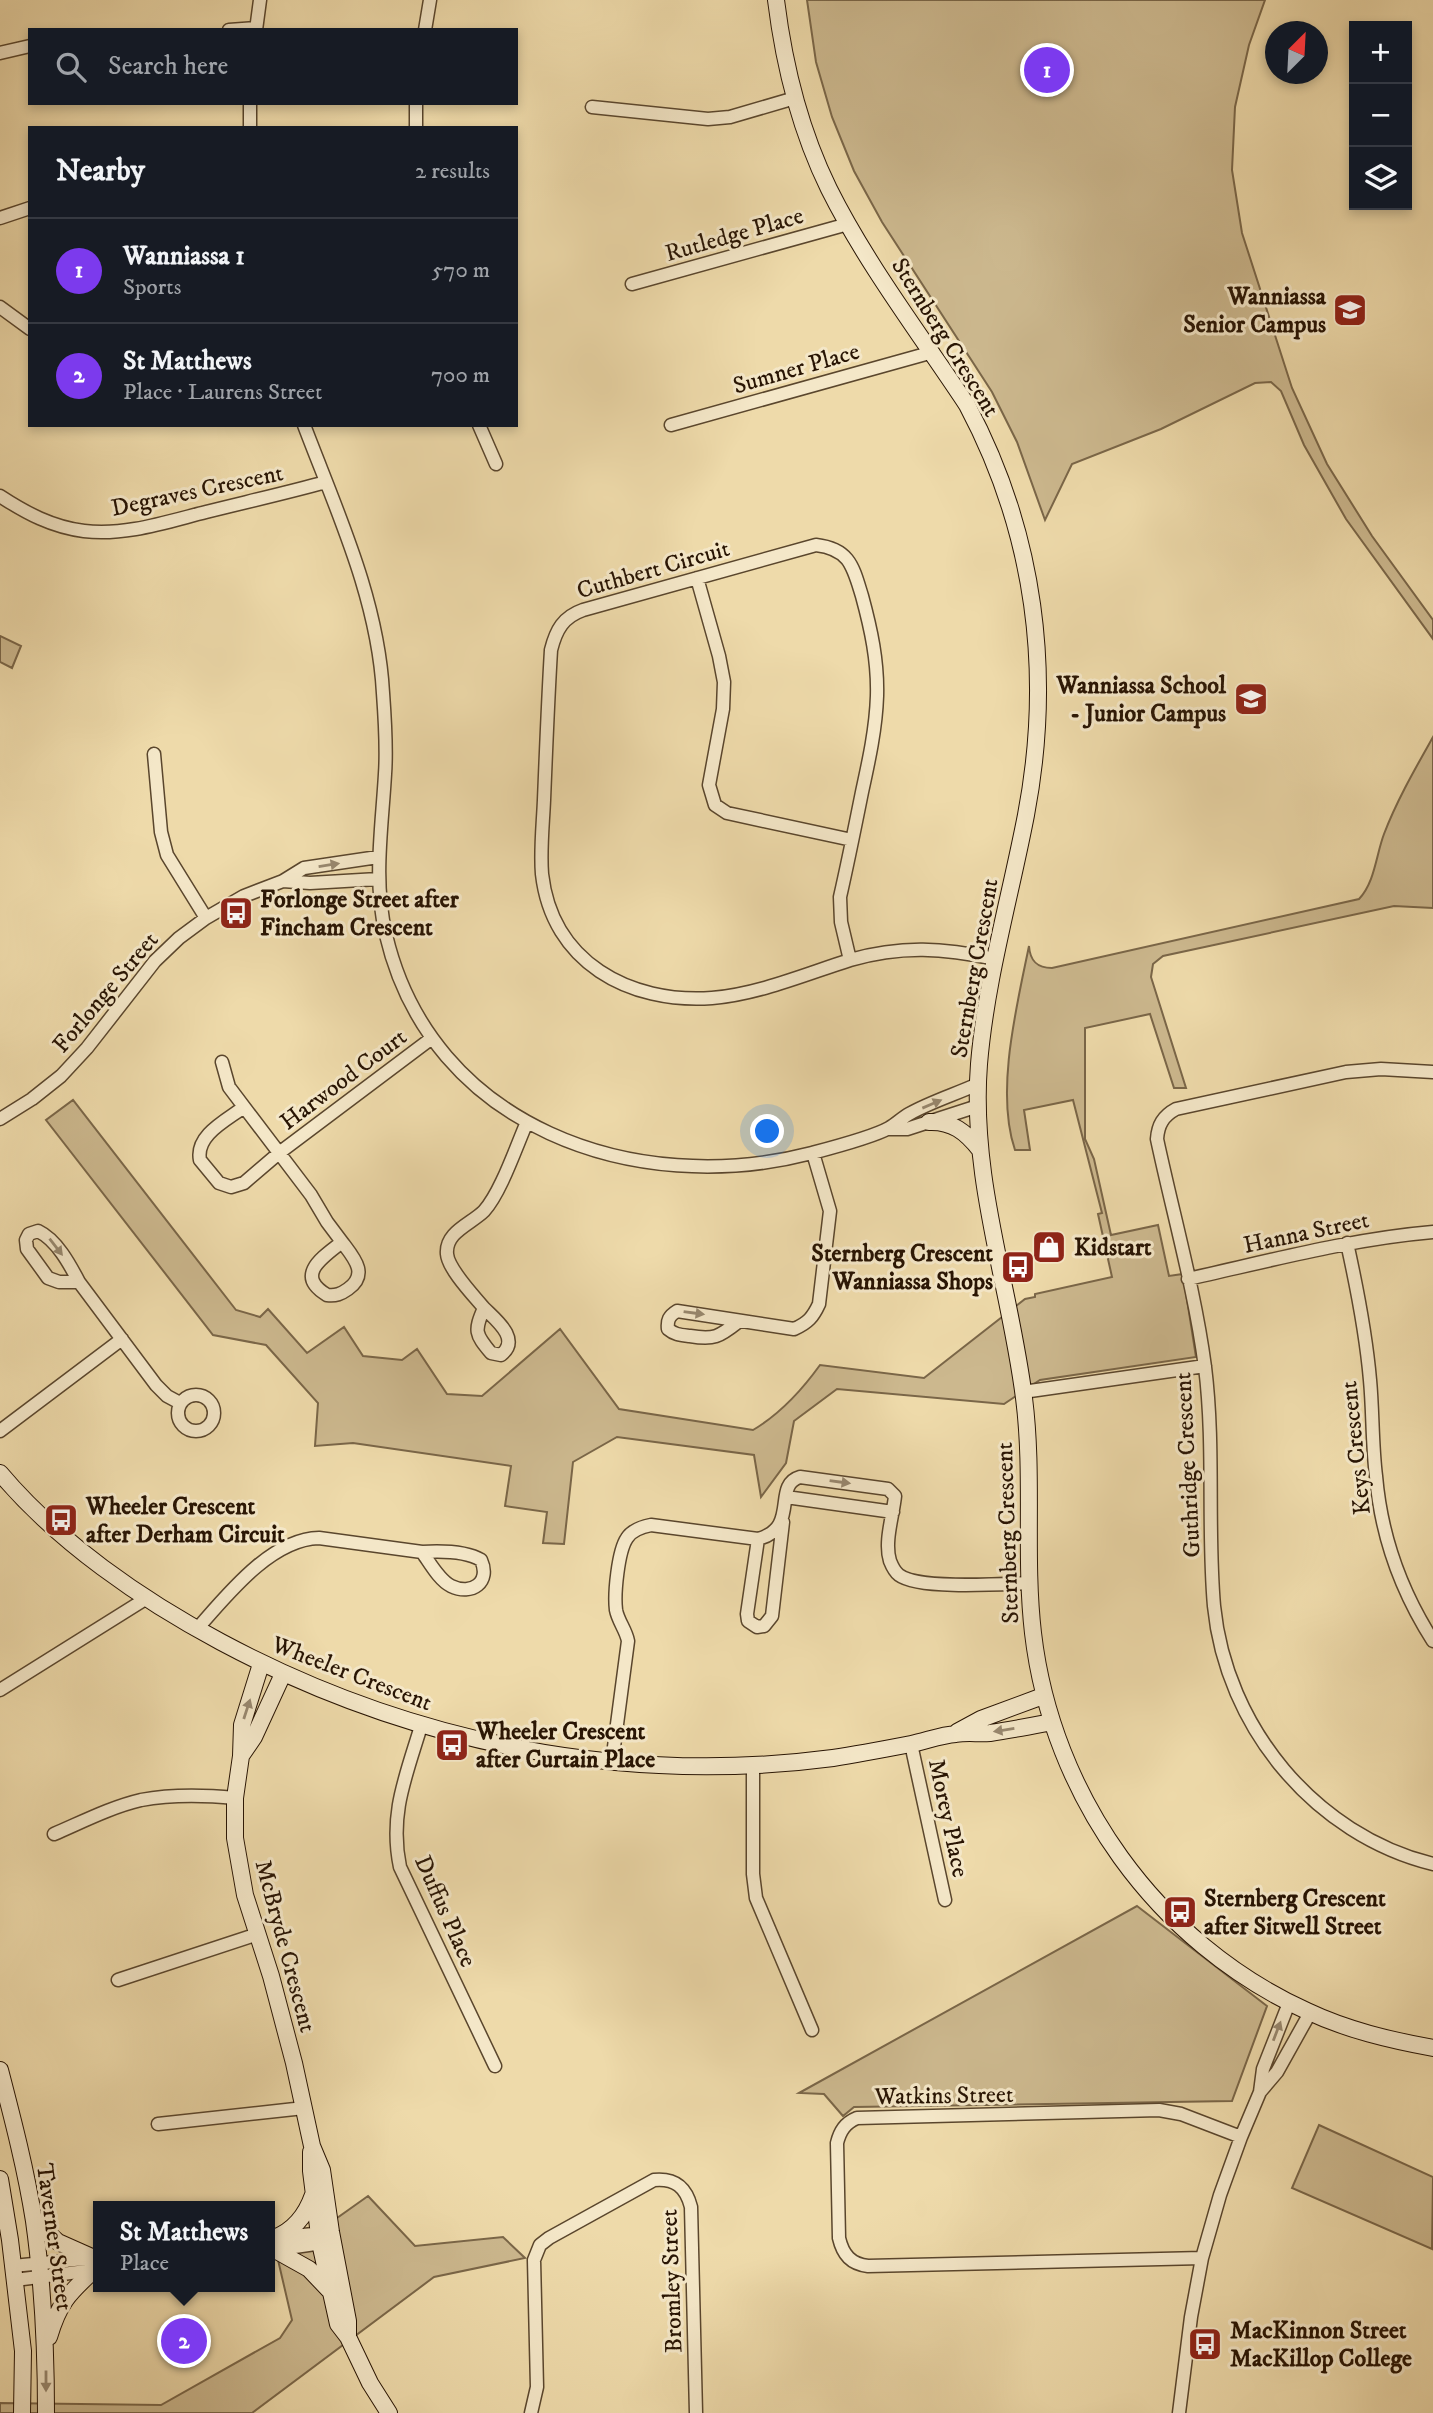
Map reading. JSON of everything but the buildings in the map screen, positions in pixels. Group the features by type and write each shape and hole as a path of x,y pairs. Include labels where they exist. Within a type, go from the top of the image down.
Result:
{"street":[{"path":"256,28 260,0"},
{"path":"425,28 430,0"},
{"name":"Sternberg Crescent","path":"776,0 781,39 795,98 825,179 848,224 933,352 979,428 1002,486 1024,555 1033,610 1039,666 1039,726 1027,812 986,1008 978,1106 980,1150 989,1219 1023,1392 1029,1469 1033,1630 1043,1696 1067,1766 1088,1808 1118,1855 1146,1891 1182,1928 1232,1968 1289,2003 1353,2029 1433,2049"},
{"path":"0,53 28,46"},
{"path":"592,107 723,118 795,98"},
{"path":"250,105 250,126"},
{"path":"416,105 416,126"},
{"path":"0,218 28,209"},
{"name":"Rutledge Place","path":"632,284 848,224"},
{"path":"0,307 28,328"},
{"name":"Sumner Place","path":"671,425 933,352"},
{"path":"304,427 355,556 370,607 380,661 386,744 378,879 385,933 397,974 410,1003 432,1038 463,1076 487,1097 527,1122 587,1148 652,1164 720,1167 766,1163 813,1153 888,1129 907,1129 978,1106"},
{"path":"480,427 496,464"},
{"name":"Degraves Crescent","path":"0,496 27,513 55,525 85,531 115,532 146,527 326,482"},
{"name":"Cuthbert Circuit","path":"850,960 841,922 841,897 873,740 877,696 873,636 853,566 844,554 831,547 816,545 583,610 563,621 556,632 551,650 542,875 552,916 565,940 582,959 603,974 645,991 677,997 711,998 745,993 850,960 902,949 954,950 996,959"},
{"path":"697,578 724,682 723,709 709,785 715,805 727,813 852,840"},
{"path":"154,754 160,832 167,855 206,918"},
{"name":"Forlonge Street","path":"0,1119 49,1086 87,1048 155,961 179,937 206,918 304,868 378,857"},
{"name":"Forlonge Street","path":"283,881 310,883 378,879"},
{"name":"Harwood Court","path":"244,1107 205,1136 200,1145 200,1160 219,1183 231,1186 244,1183 279,1153 432,1038"},
{"name":"Harwood Court","path":"222,1062 229,1087 311,1195 342,1242"},
{"name":"Guthridge Crescent","path":"1433,1072 1381,1069 1346,1072 1176,1109 1160,1122 1157,1139 1205,1366 1212,1442 1214,1607 1229,1673 1245,1714 1268,1750 1295,1782 1340,1823 1374,1843 1433,1864"},
{"path":"888,1129 909,1114 978,1084"},
{"path":"484,1308 447,1258 448,1244 454,1234 484,1211 494,1196 527,1122"},
{"path":"929,1122 958,1128 980,1150"},
{"path":"738,1322 722,1335 710,1339 675,1334 668,1329 667,1322 677,1311 794,1329 806,1324 816,1310 830,1211 813,1153"},
{"path":"79,1282 59,1282 48,1278 27,1249 26,1240 29,1234 38,1231 47,1235 156,1385 167,1396 180,1403"},
{"name":"Hanna Street","path":"1188,1279 1346,1243 1433,1232"},
{"name":"Keys Crescent","path":"1346,1243 1361,1311 1370,1380 1376,1483 1387,1541 1401,1582 1433,1641"},
{"path":"0,1431 122,1339"},
{"path":"1023,1392 1205,1366"},
{"path":"758,1539 747,1614 748,1621 757,1627 764,1626 772,1616 786,1497 791,1480 800,1477 888,1489 894,1496 889,1559 893,1568 908,1579 959,1586 1030,1583"},
{"name":"Wheeler Crescent","path":"2,1480 58,1531 147,1598 261,1664 333,1696 421,1726 515,1749 647,1765 752,1765 832,1758 955,1734 988,1733 1052,1722"},
{"path":"786,1497 893,1512"},
{"path":"612,1762 628,1641 617,1613 615,1598 622,1550 627,1537 638,1528 650,1525 758,1539 774,1532 784,1514"},
{"path":"197,1629 246,1577 290,1543 305,1538 475,1556 481,1560 484,1576 474,1589 452,1586 443,1580 422,1552"},
{"path":"0,1690 147,1598"},
{"name":"McBryde Crescent","path":"261,1664 242,1725 235,1798 235,1838 240,1876 281,2014 312,2146 322,2170 331,2292 344,2328 370,2383 389,2413"},
{"name":"McBryde Crescent","path":"241,1756 254,1737 283,1674"},
{"name":"Wheeler Crescent","path":"955,1734 981,1719 1043,1696"},
{"name":"Duffus Place","path":"421,1726 397,1810 396,1845 400,1867 495,2066"},
{"name":"Morey Place","path":"912,1744 945,1900"},
{"path":"752,1765 753,1874 756,1898 812,2029"},
{"path":"54,1834 108,1810 140,1800 173,1796 235,1798"},
{"path":"118,1980 258,1934"},
{"path":"1179,2413 1191,2316 1202,2258 1220,2195 1260,2092 1265,2062 1289,2003"},
{"path":"1260,2092 1279,2069 1310,2013"},
{"name":"Taverner Street","path":"0,2070 19,2144 34,2221 46,2350 46,2413"},
{"path":"158,2124 304,2108"},
{"name":"Watkins Street","path":"1202,2258 858,2265 848,2259 839,2238 836,2143 839,2134 850,2121 857,2118 1159,2110 1181,2114 1241,2137"},
{"name":"McBryde Crescent","path":"312,2146 313,2193 344,2328"},
{"name":"Taverner Street","path":"0,2179 23,2351 22,2413"},
{"name":"Bromley Street","path":"531,2413 537,2375 534,2260 540,2245 654,2180 666,2179 681,2186 688,2195 691,2207 696,2413"},
{"path":"275,2242 288,2233 308,2208 313,2193"},
{"path":"34,2221 58,2242 93,2262"},
{"path":"275,2244 325,2237"},
{"path":"275,2246 309,2269 331,2292"},
{"path":"14,2273 93,2264"},
{"path":"46,2350 61,2305 93,2267"}],"shaded area":[{"path":"807,0 1265,0 1249,45 1235,107 1232,170 1242,233 1292,388 1327,464 1372,536 1433,620 1433,639 1346,519 1304,445 1281,391 1271,382 1255,383 1161,429 1072,464 1045,520 1017,442 992,392 882,222 854,171 832,117 816,62"},
{"path":"0,636 21,646 12,668 0,662"},
{"path":"1433,737 1433,908 1394,906 1163,956 1153,964 1151,977 1186,1088 1174,1088 1150,1014 1085,1028 1085,1139 1094,1159 1111,1235 1158,1225 1169,1276 1183,1274 1196,1357 1040,1380 1004,1404 837,1389 794,1421 786,1463 761,1497 754,1455 617,1437 573,1462 564,1544 543,1543 547,1512 505,1506 511,1466 353,1443 315,1446 318,1403 266,1345 213,1335 46,1120 73,1100 236,1310 260,1317 268,1309 307,1353 344,1327 363,1356 402,1360 417,1349 447,1394 482,1396 560,1329 619,1409 753,1430 790,1401 820,1365 924,1378 1025,1299 1035,1297 1035,1294 1112,1277 1098,1214 1102,1213 1073,1100 1024,1110 1030,1150 1015,1150 1009,1127 1007,1076 1010,1048 1029,946 1035,963 1052,968 1359,899 1372,876 1384,834 1395,809"},
{"path":"1137,1906 1267,2006 1232,2101 854,2107 843,2116 824,2094 799,2093"},
{"path":"1319,2125 1433,2177 1432,2249 1292,2188"},
{"path":"368,2196 415,2246 503,2237 525,2258 434,2277 252,2413 0,2413 0,2403 161,2405 280,2338 292,2320 278,2260"}],"place":[{"name":"Wanniassa 1","path":"1047,70"},
{"name":"Wanniassa Senior Campus","path":"1350,310"},
{"name":"Wanniassa School - Junior Campus","path":"1251,699"},
{"name":"Forlonge Street after Fincham Crescent","path":"236,913"},
{"name":"Kidstart","path":"1049,1247"},
{"name":"Sternberg Crescent Wanniassa Shops","path":"1018,1267"},
{"name":"Wheeler Crescent after Derham Circuit","path":"61,1520"},
{"name":"Wheeler Crescent after Curtain Place","path":"452,1745"},
{"name":"Sternberg Crescent after Sitwell Street","path":"1180,1912"},
{"name":"St Matthews","path":"184,2341"},
{"name":"MacKinnon Street MacKillop College","path":"1205,2344"}]}
